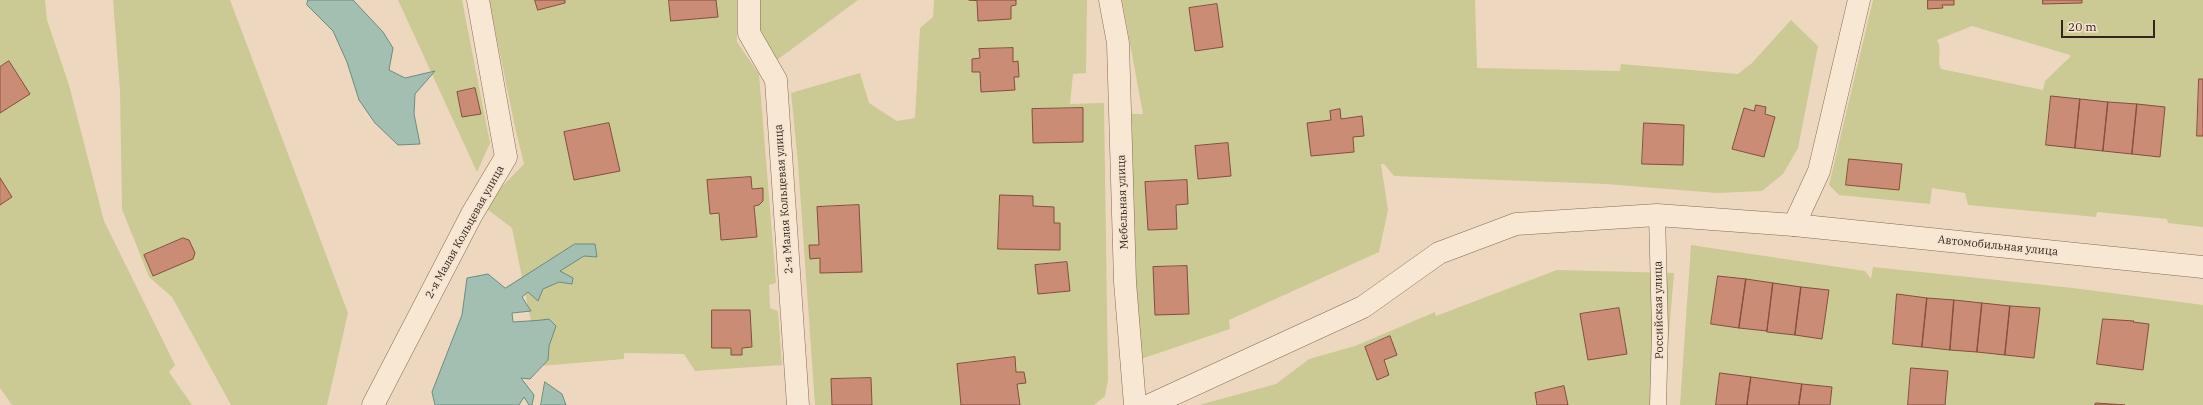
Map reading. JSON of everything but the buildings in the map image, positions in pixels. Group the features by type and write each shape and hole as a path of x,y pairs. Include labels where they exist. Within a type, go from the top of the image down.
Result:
{"street":[{"name":"2-я Малая Кольцевая улица","path":"373,405 472,214 506,157 478,0"},
{"name":"2-я Малая Кольцевая улица","path":"749,0 749,34 776,80 798,405"},
{"name":"Мебельная улица","path":"1110,0 1118,43 1125,282 1135,405"},
{"path":"1794,225 1819,170 1859,0"},
{"name":"Автомобильная улица","path":"1150,405 1363,307 1439,253 1516,224 1657,215 1794,225 2203,267"}],"lane":[{"name":"Российская улица","path":"1657,215 1660,330 1658,405"}],"shaded area":[{"path":"0,0 45,0 47,20 69,85 104,221 175,365 169,372 192,405 12,405 0,388"},
{"path":"113,0 230,0 348,313 327,405 231,405 172,297 149,277 122,209 120,91"},
{"path":"308,0 353,0 383,32 393,48 389,70 405,78 435,71 415,94 414,114 420,144 398,145 375,123 359,100 347,62 333,31 307,5"},
{"path":"398,0 462,0 490,143 477,172"},
{"path":"489,0 737,0 737,42 759,74 776,283 769,285 770,308 778,311 782,365 695,371 684,354 624,353 624,359 540,366 512,228 483,206 524,164"},
{"path":"758,0 858,0 777,60 758,25"},
{"path":"934,0 1087,0 1086,73 1073,74 1070,104 1104,103 1108,380 1105,396 1094,405 815,405 798,163 791,93 860,73 869,103 897,121 915,118 920,28 933,17"},
{"path":"1122,0 1475,0 1477,68 1620,71 1621,64 1738,74 1752,63 1791,20 1818,46 1798,148 1783,174 1762,191 1717,193 1606,184 1394,176 1384,164 1381,164 1388,210 1379,252 1229,320 1230,329 1138,360 1131,114 1143,114"},
{"path":"1873,0 2203,0 2203,227 2168,223 2167,219 2097,212 2096,217 1968,205 1965,193 1932,188 1930,204 1839,195 1829,185","holes":["1972,26 2071,56 2045,81 2043,90 1941,69 1939,62 1939,43 1937,40"]},
{"path":"575,244 595,244 597,257 584,256 560,271 573,278 572,284 559,282 543,289 538,301 528,292 522,297 531,311 512,313 513,322 549,319 556,326 549,346 548,360 530,379 521,378 534,395 532,405 529,405 524,397 519,405 435,405 432,392 462,315 467,278 488,274 505,288"},
{"path":"1691,245 1865,271 1871,279 1873,267 2073,288 2203,305 2203,405 1680,405"},
{"path":"1557,270 1674,273 1663,405 1199,405 1276,384 1309,359 1355,346 1435,312 1436,316"},
{"path":"545,382 562,394 566,405 541,405"}]}
